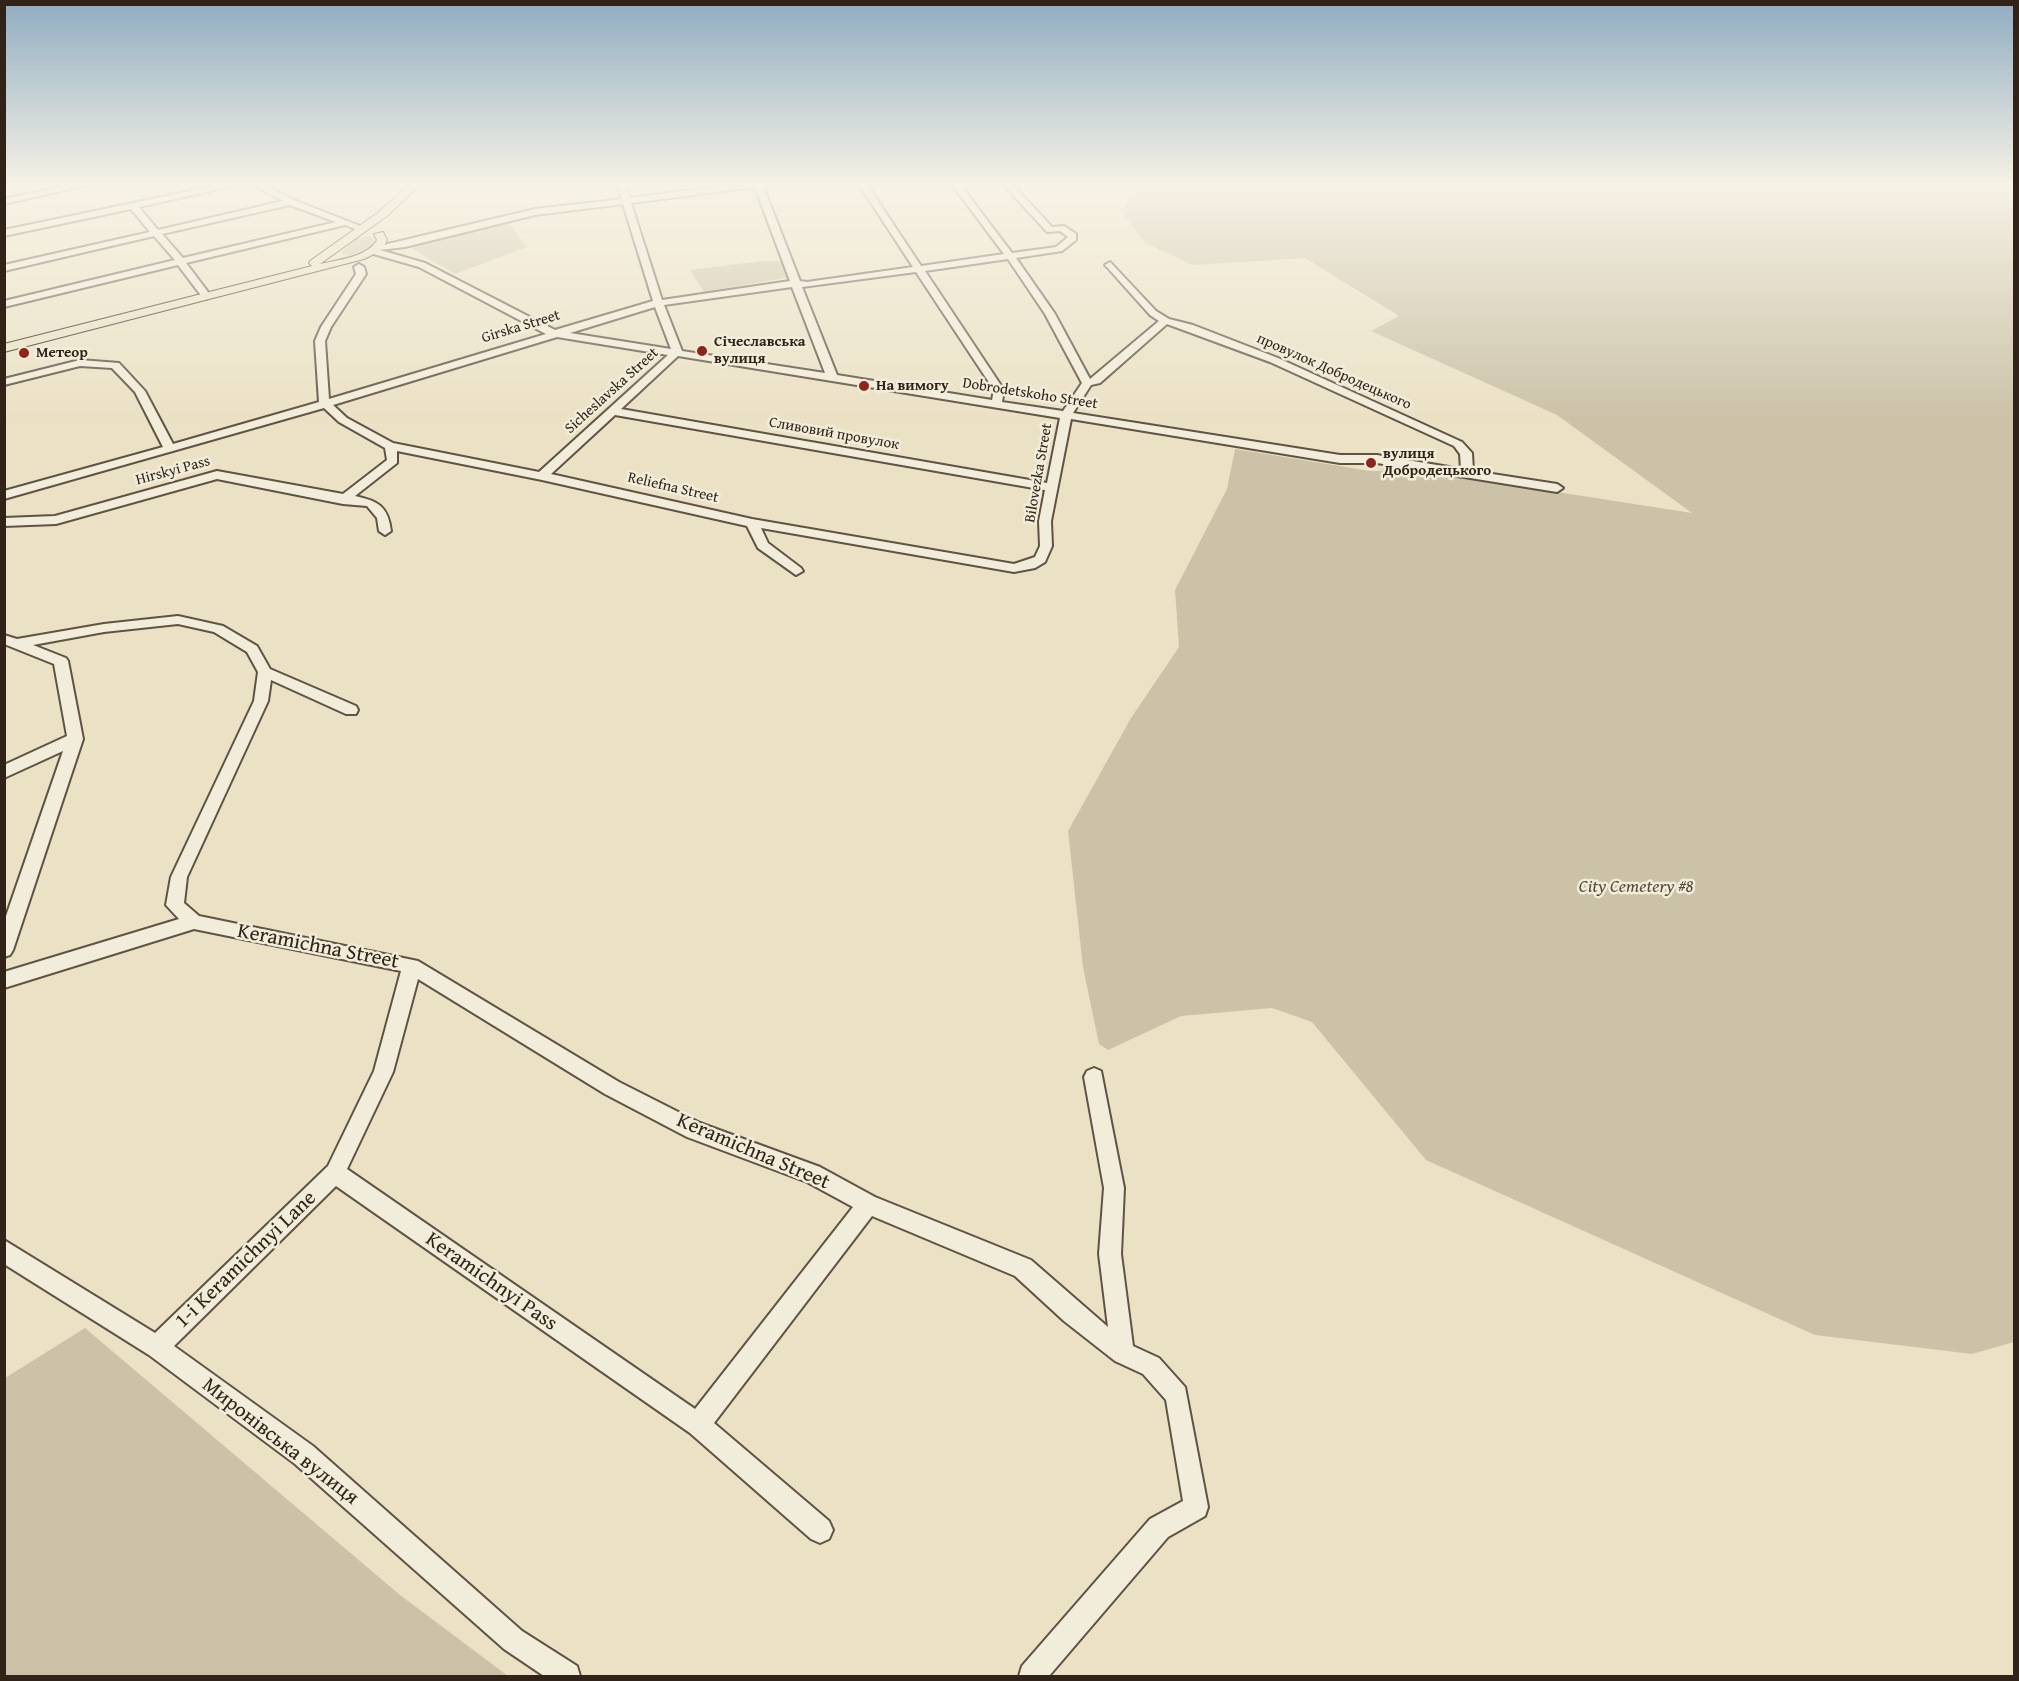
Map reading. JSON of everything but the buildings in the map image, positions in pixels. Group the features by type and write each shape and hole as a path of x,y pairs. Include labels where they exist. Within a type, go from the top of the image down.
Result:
{"main road":[{"path":"293,275 315,261"},
{"path":"351,261 355,263"},
{"path":"4,348 206,296 355,263"}],"street":[{"path":"4,268 32,261"},
{"path":"324,402 320,341 326,327 361,274 355,263 364,261"},
{"name":"Dobrodetskoho Street","path":"409,261 458,283 552,333 1340,459 1377,459 1557,488"},
{"name":"Sicheslavska Street","path":"542,476 677,352 657,303 644,261"},
{"path":"788,261 832,377"},
{"path":"915,261 999,390 996,405"},
{"name":"Girska Street","path":"4,495 280,417 657,303 797,283 807,285 968,261"},
{"path":"1013,261 1048,311 1067,344 1080,374 1087,383"},
{"path":"4,304 181,262 206,296"},
{"path":"1066,415 1087,383 1096,381 1165,321 1153,313 1110,265"},
{"name":"провулок Добродецького","path":"1165,321 1189,327 1274,360 1458,444 1466,453 1467,473"},
{"path":"4,382 80,363 115,365 140,391 169,447"},
{"name":"Reliefna Street","path":"324,402 343,420 390,446 542,476 752,523 996,566 1014,568 1030,565"},
{"name":"Сливовий провулок","path":"613,411 1050,487"},
{"name":"Bilovezka Street","path":"1030,565 1040,559 1046,546 1045,521 1050,487 1066,415"},
{"path":"343,500 393,461 390,446"},
{"name":"Hirskyi Pass","path":"4,522 56,520 218,475 343,500 371,503 383,517 385,531"},
{"path":"752,523 763,545 796,572"},
{"path":"12,641 178,620 218,629 252,649 265,672 351,710"},
{"path":"4,950 75,739 61,661 12,641"},
{"path":"194,922 175,905 178,877 261,701 265,672"},
{"path":"4,772 75,739"},
{"name":"Keramichna Street","path":"4,980 194,922 412,966 612,1088 694,1130 813,1174 868,1204 1023,1268 1072,1313 1123,1353 1151,1366 1177,1395 1196,1507 1158,1528 1032,1677"},
{"path":"335,1173 383,1072 412,966"},
{"path":"1094,1077 1114,1188 1110,1254 1123,1353"},
{"name":"1-i Keramichnyi Lane","path":"157,1347 335,1173"},
{"name":"Keramichnyi Pass","path":"335,1173 698,1425 820,1530"},
{"path":"698,1425 868,1204"},
{"name":"Миронівська вулиця","path":"4,1251 157,1347 303,1455 513,1640 567,1677"}],"green space":[{"path":"434,261 488,261 455,274"},
{"path":"758,261 782,261 790,277 704,292 690,270"},
{"name":"City Cemetery #8","path":"1185,261 1250,261 1193,265"},
{"name":"City Cemetery #8","path":"1311,261 2014,261 2014,1342 1972,1354 1815,1335 1426,1160 1312,1022 1272,1008 1181,1016 1108,1050 1099,1044 1083,967 1068,831 1131,718 1179,647 1175,590 1227,489 1235,449 1370,471 1382,471 1384,467 1390,466 1692,513 1557,415 1371,331 1399,316"},
{"path":"85,1328 400,1595 508,1676 5,1676 5,1378"}],"place":[{"name":"Січеславська вулиця","path":"702,351"},
{"name":"Метеор","path":"24,353"},
{"name":"На вимогу","path":"864,386"},
{"name":"вулиця Добродецького","path":"1371,463"}]}
